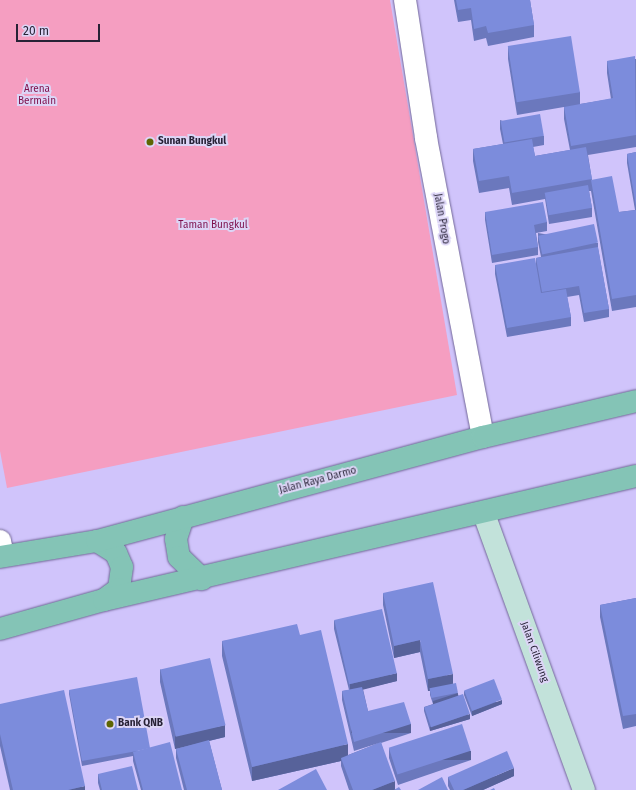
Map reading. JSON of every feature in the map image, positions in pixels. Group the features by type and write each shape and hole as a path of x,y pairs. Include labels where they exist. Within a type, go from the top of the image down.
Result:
{"main road":[{"name":"Jalan Raya Darmo","path":"1,551 97,541 483,437 636,401"},
{"path":"0,629 104,600 484,514 636,476"},
{"name":"Jalan Ciliwung","path":"484,514 584,790"},
{"path":"183,517 176,539 178,552 186,567 202,579"},
{"path":"97,541 116,553 122,567 119,588 104,600"}],"street":[{"name":"Jalan Progo","path":"405,0 426,138 483,437"}],"green space":[{"name":"Taman Bungkul","path":"0,0 390,0 457,395 7,488 0,451"}],"building":[{"path":"456,0 530,0 534,25 488,33 486,26 474,29 471,8 458,10"},
{"path":"571,36 580,92 517,102 508,46"},
{"path":"635,56 636,135 571,146 564,107 613,98 607,61"},
{"path":"540,114 544,136 504,143 501,121"},
{"path":"532,139 535,156 586,147 592,179 512,193 509,176 479,181 473,149"},
{"path":"636,152 636,206 627,154"},
{"path":"612,176 619,212 636,210 636,295 612,299 591,180"},
{"path":"588,185 592,208 549,215 545,193"},
{"path":"543,202 547,222 534,225 538,247 492,255 485,212"},
{"path":"594,224 598,243 542,254 538,236"},
{"path":"598,247 609,309 584,313 579,286 542,292 536,258"},
{"path":"535,258 541,293 566,289 571,317 507,328 495,265"},
{"path":"433,582 453,674 428,679 420,640 394,646 383,593"},
{"path":"636,598 636,714 623,716 600,605"},
{"path":"382,609 397,673 349,684 334,620"},
{"path":"297,624 300,635 321,630 348,744 252,767 222,641"},
{"path":"210,658 226,725 176,737 160,669"},
{"name":"Bank QNB","path":"137,677 150,748 82,761 69,690"},
{"path":"494,679 502,700 472,711 464,690"},
{"path":"456,683 458,693 431,698 429,688"},
{"path":"362,687 368,711 404,702 411,724 354,742 342,691"},
{"path":"64,690 85,786 68,790 13,790 0,734 0,704"},
{"path":"463,694 470,714 431,727 424,707"},
{"path":"462,724 471,751 397,774 389,748"},
{"path":"209,740 222,790 187,790 176,749"},
{"path":"170,742 182,790 143,790 133,752"},
{"path":"381,742 395,781 372,790 353,790 341,758"},
{"path":"507,751 514,768 463,790 454,790 448,777"},
{"path":"132,766 138,790 102,790 98,774"},
{"path":"316,769 327,790 278,790"},
{"path":"442,777 448,790 418,790"},
{"path":"399,787 401,790 394,790"}],"place":[{"name":"Sunan Bungkul","path":"150,142"},
{"name":"Bank QNB","path":"110,724"}],"park label":[{"name":"Arena Bermain","path":"37,94"}]}
